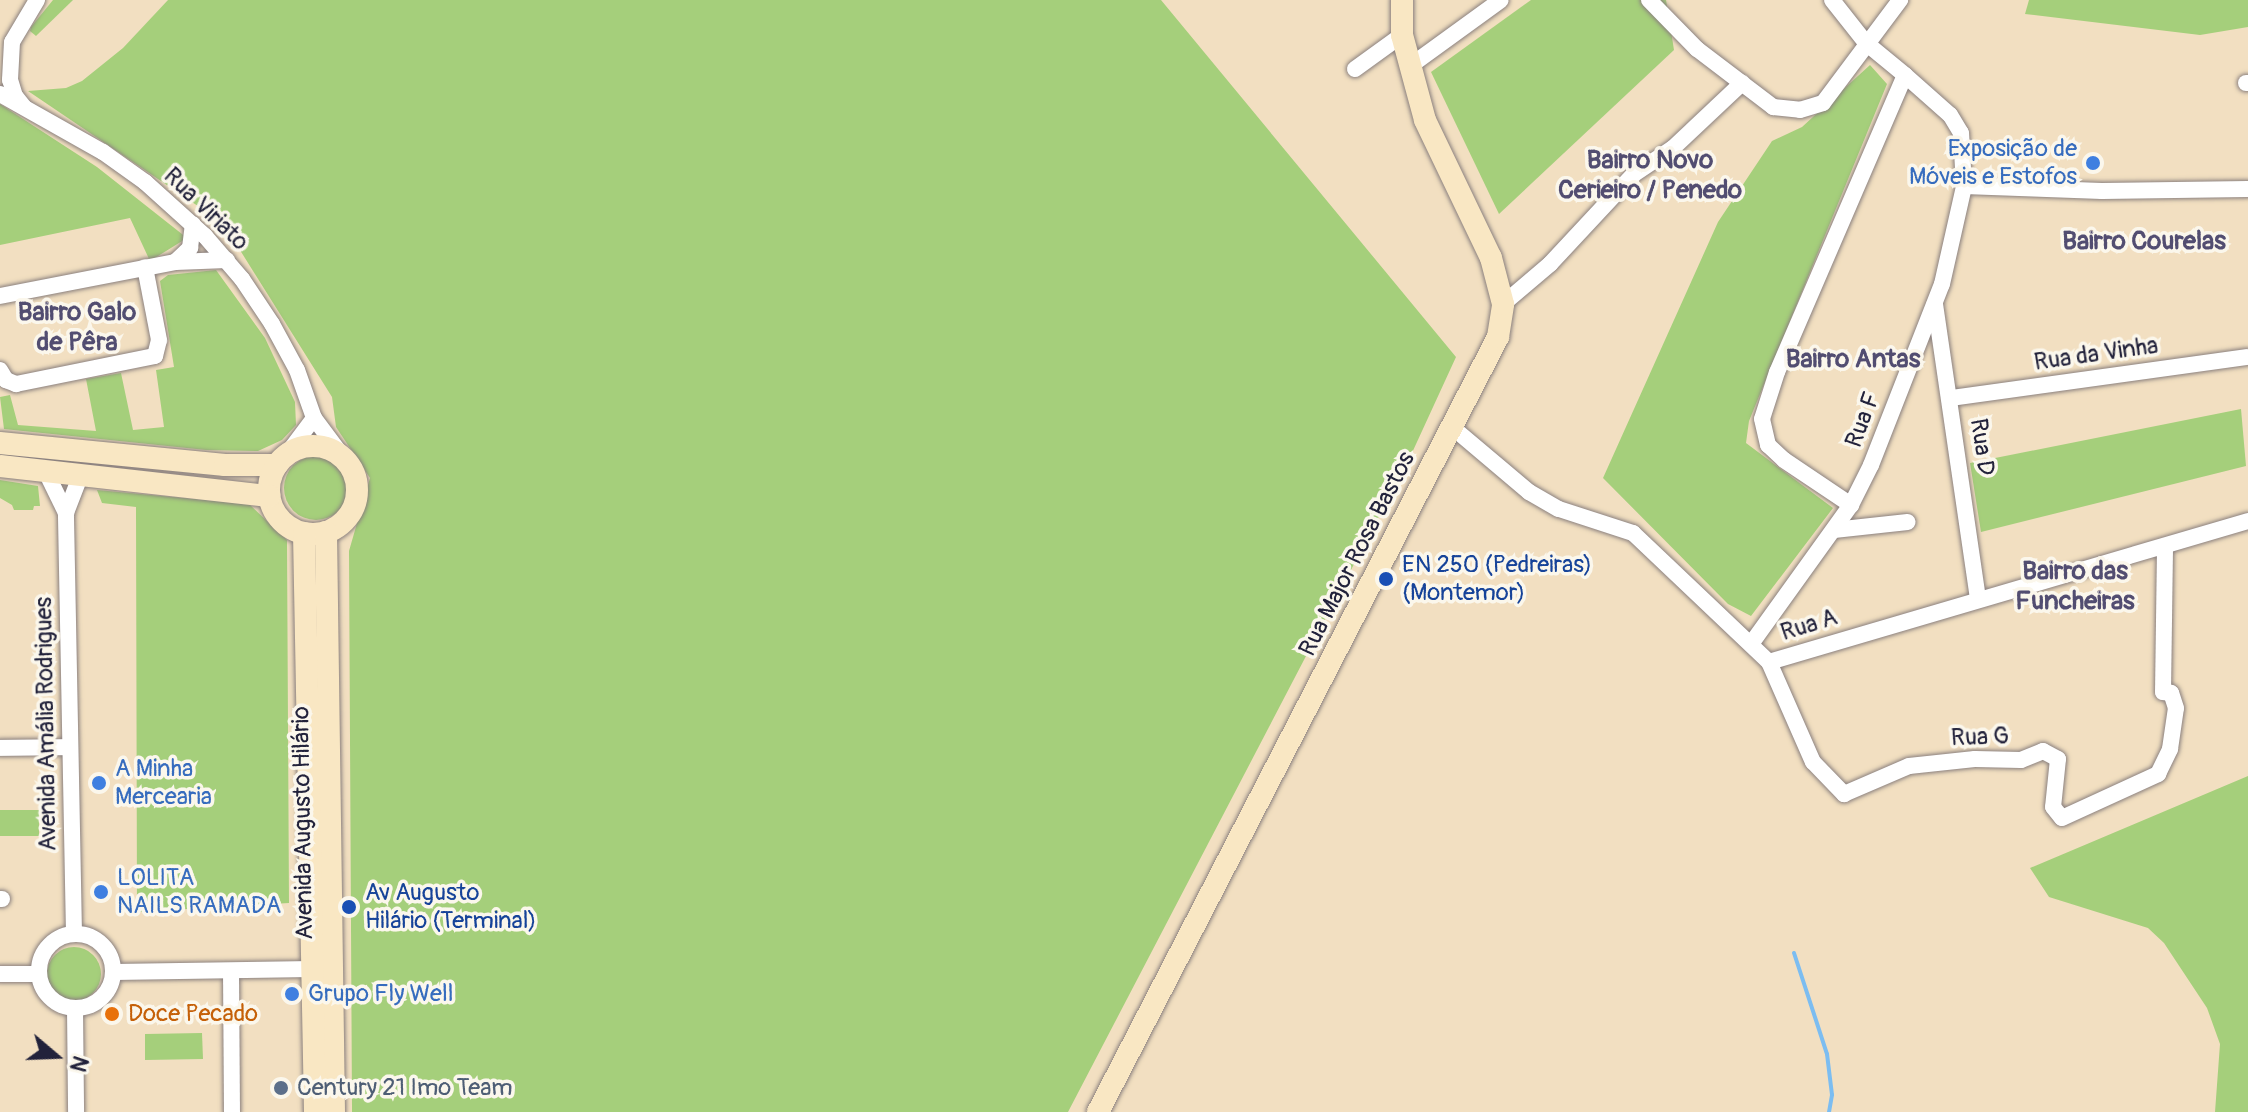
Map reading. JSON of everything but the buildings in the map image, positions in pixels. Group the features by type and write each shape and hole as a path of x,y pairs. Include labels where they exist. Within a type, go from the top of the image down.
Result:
{"main road":[{"name":"Rua Major Rosa Bastos","path":"1098,1112 1498,337 1503,304 1491,258 1425,120 1402,35 1402,0"},
{"path":"0,443 225,465 282,459 299,448 325,447 346,461 356,481 354,507 347,518 315,533 280,520 269,496 282,459"},
{"path":"0,466 269,496"},
{"name":"Avenida Augusto Hilário","path":"315,533 312,969 315,1112"},
{"name":"Avenida Augusto Hilário","path":"315,533 334,1112"}],"street":[{"path":"33,114 15,96 5,63 15,34 37,0"},
{"path":"1410,66 1501,0"},
{"path":"1649,0 1697,49 1773,107 1800,110 1823,103 1900,0"},
{"name":"Rua F","path":"1751,644 1851,505 1871,465 1935,303 1964,186 1961,133 1950,115 1866,43 1832,0"},
{"path":"1355,69 1402,35"},
{"path":"1851,505 1784,460 1768,445 1762,419 1777,372 1905,75"},
{"path":"1503,304 1550,264 1634,174 1673,148 1742,83"},
{"name":"Rua Viriato","path":"0,94 103,152 145,182 212,243 272,324 297,370 314,418 346,461"},
{"path":"1964,186 2102,191 2248,189"},
{"path":"175,262 191,246 193,224"},
{"path":"175,262 212,243"},
{"path":"0,296 175,262 227,260"},
{"path":"0,370 6,380 16,384 155,356 160,346 145,267"},
{"name":"Rua D","path":"1935,303 1978,599"},
{"name":"Rua da Vinha","path":"1951,398 2247,357"},
{"path":"282,459 314,418"},
{"name":"Rua A","path":"1452,427 1529,492 1559,509 1633,533 1769,662 1978,599 2165,548 2248,521"},
{"name":"Avenida Amália Rodrigues","path":"45,470 66,513"},
{"name":"Avenida Amália Rodrigues","path":"74,934 66,513 81,474"},
{"path":"1834,530 1908,522"},
{"name":"Rua G","path":"1769,662 1813,762 1844,794 1909,766 1975,759 2021,760 2043,751 2058,759 2053,807 2062,818 2158,774 2175,732 2176,708 2171,693 2163,692 2165,548"},
{"path":"0,748 70,747"},
{"path":"74,934 85,935 102,944 109,952 114,972 111,984 97,1002 75,1009 54,1002 46,994 39,974 40,962 53,942 74,934"},
{"path":"114,972 312,969"},
{"path":"231,971 232,1112"},
{"path":"0,974 39,974"},
{"path":"75,1009 76,1112"}],"green space":[{"path":"53,0 73,0 36,36 30,31 31,27"},
{"path":"168,0 1161,0 1456,357 1411,455 1068,1112 352,1112 349,551 370,478 336,427 332,397 223,223 28,91 66,88 82,81 123,48"},
{"path":"1531,0 1666,0 1674,50 1499,214 1431,72"},
{"path":"2029,0 2248,0 2248,27 2200,35 2025,14"},
{"path":"1870,65 1887,84 1749,421 1746,443 1833,508 1751,616 1728,604 1603,478 1718,222 1772,141 1802,127"},
{"path":"0,104 97,167 187,238 150,261 130,218 0,245"},
{"path":"216,270 265,338 295,402 296,425 282,440 258,451 206,450 4,429 0,397 10,395 18,425 96,431 86,379 121,373 133,430 164,427 156,370 174,367 160,281 168,275"},
{"path":"2241,409 2246,466 1981,532 1970,463"},
{"path":"316,456 334,462 342,470 348,488 342,506 334,514 316,520 298,514 290,506 284,488 290,470 298,462"},
{"path":"0,480 38,486 40,506 34,506 33,510 14,510 12,505 0,498"},
{"path":"97,490 249,504 287,540 289,903 137,912 136,507 102,503"},
{"path":"2248,776 2248,1112 2215,1112 2220,1044 2207,1008 2164,943 2148,928 2049,897 2030,868"},
{"path":"0,810 39,810 39,836 0,836"},
{"path":"74,947 93,955 101,974 93,993 74,1001 55,993 47,974 55,955"},
{"path":"202,1033 203,1059 145,1060 145,1034"}],"waterway":[{"path":"1794,953 1827,1054 1832,1095 1829,1112"}],"place":[{"name":"Exposição de Móveis e Estofos","path":"2093,163"},
{"name":"EN 250 (Pedreiras) (Montemor)","path":"1386,579"},
{"name":"A Minha Mercearia","path":"99,783"},
{"name":"LOLITA NAILS RAMADA","path":"101,892"},
{"name":"Av Augusto Hilário (Terminal)","path":"349,907"},
{"name":"Grupo Fly Well","path":"292,994"},
{"name":"Doce Pecado","path":"112,1014"},
{"name":"Century 21 Imo Team","path":"281,1088"}],"district":[{"name":"Bairro Novo Cerieiro / Penedo","path":"1650,176"},
{"name":"Bairro Courelas","path":"2144,242"},
{"name":"Bairro Galo de Pêra","path":"77,328"},
{"name":"Bairro Antas","path":"1853,360"},
{"name":"Bairro das Funcheiras","path":"2075,587"}]}
